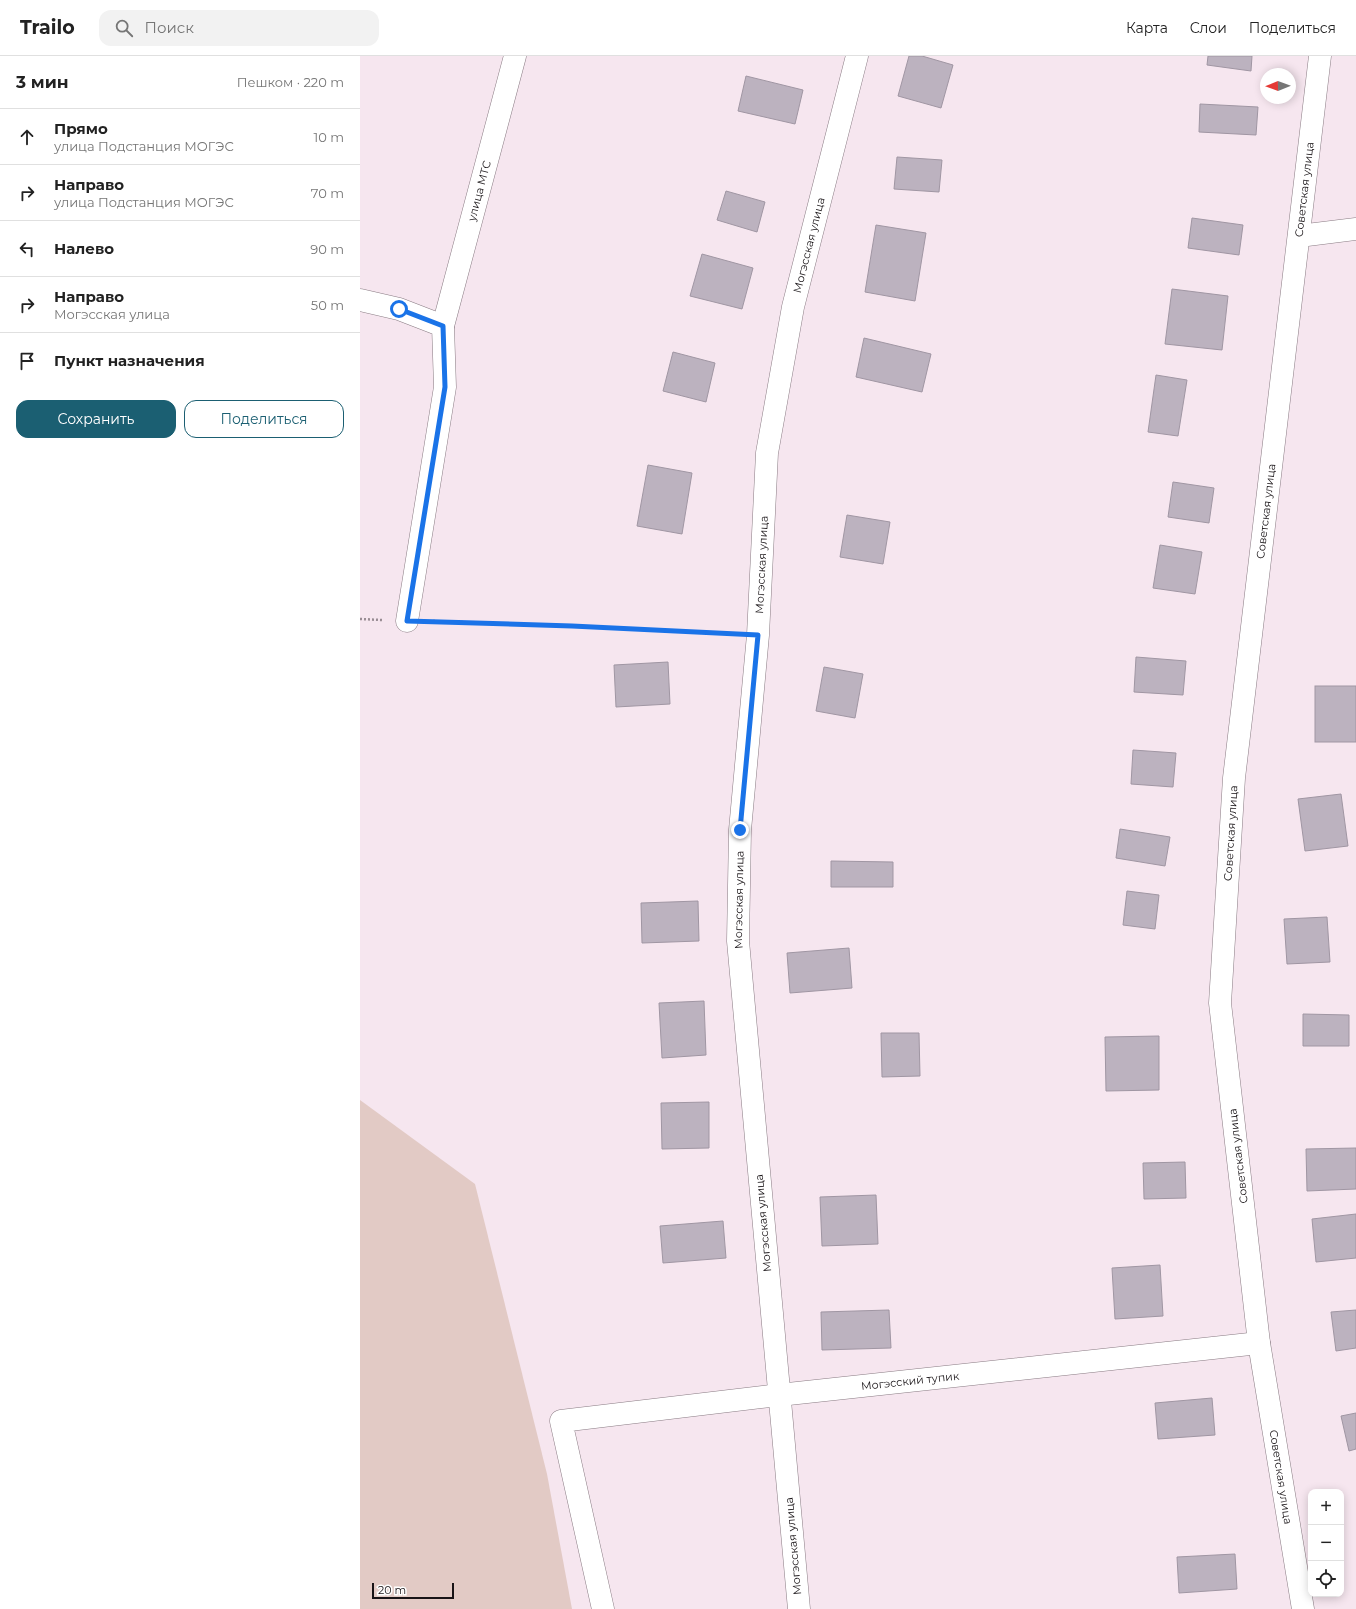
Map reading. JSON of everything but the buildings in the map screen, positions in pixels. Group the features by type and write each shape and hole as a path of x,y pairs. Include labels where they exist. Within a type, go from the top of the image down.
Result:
{"street":[{"name":"улица МТС","path":"407,621 445,387 443,326 515,56"},
{"name":"Могэсская улица","path":"799,1609 738,941 740,830 758,635 768,445 793,307 857,56"},
{"name":"Советская улица","path":"1303,1609 1259,1343 1220,1003 1234,778 1320,56"},
{"path":"1299,236 1356,229"},
{"path":"360,300 399,309 443,326"},
{"name":"Могэсский тупик","path":"603,1609 561,1421 779,1395 1259,1343"}],"path":[{"path":"360,619 572,626 758,635"}],"shaded area":[{"path":"360,1100 475,1184 547,1474 572,1609 360,1609"}],"route":[{"path":"399,309 443,326 445,387 407,621 572,626 758,635 740,830"}]}
